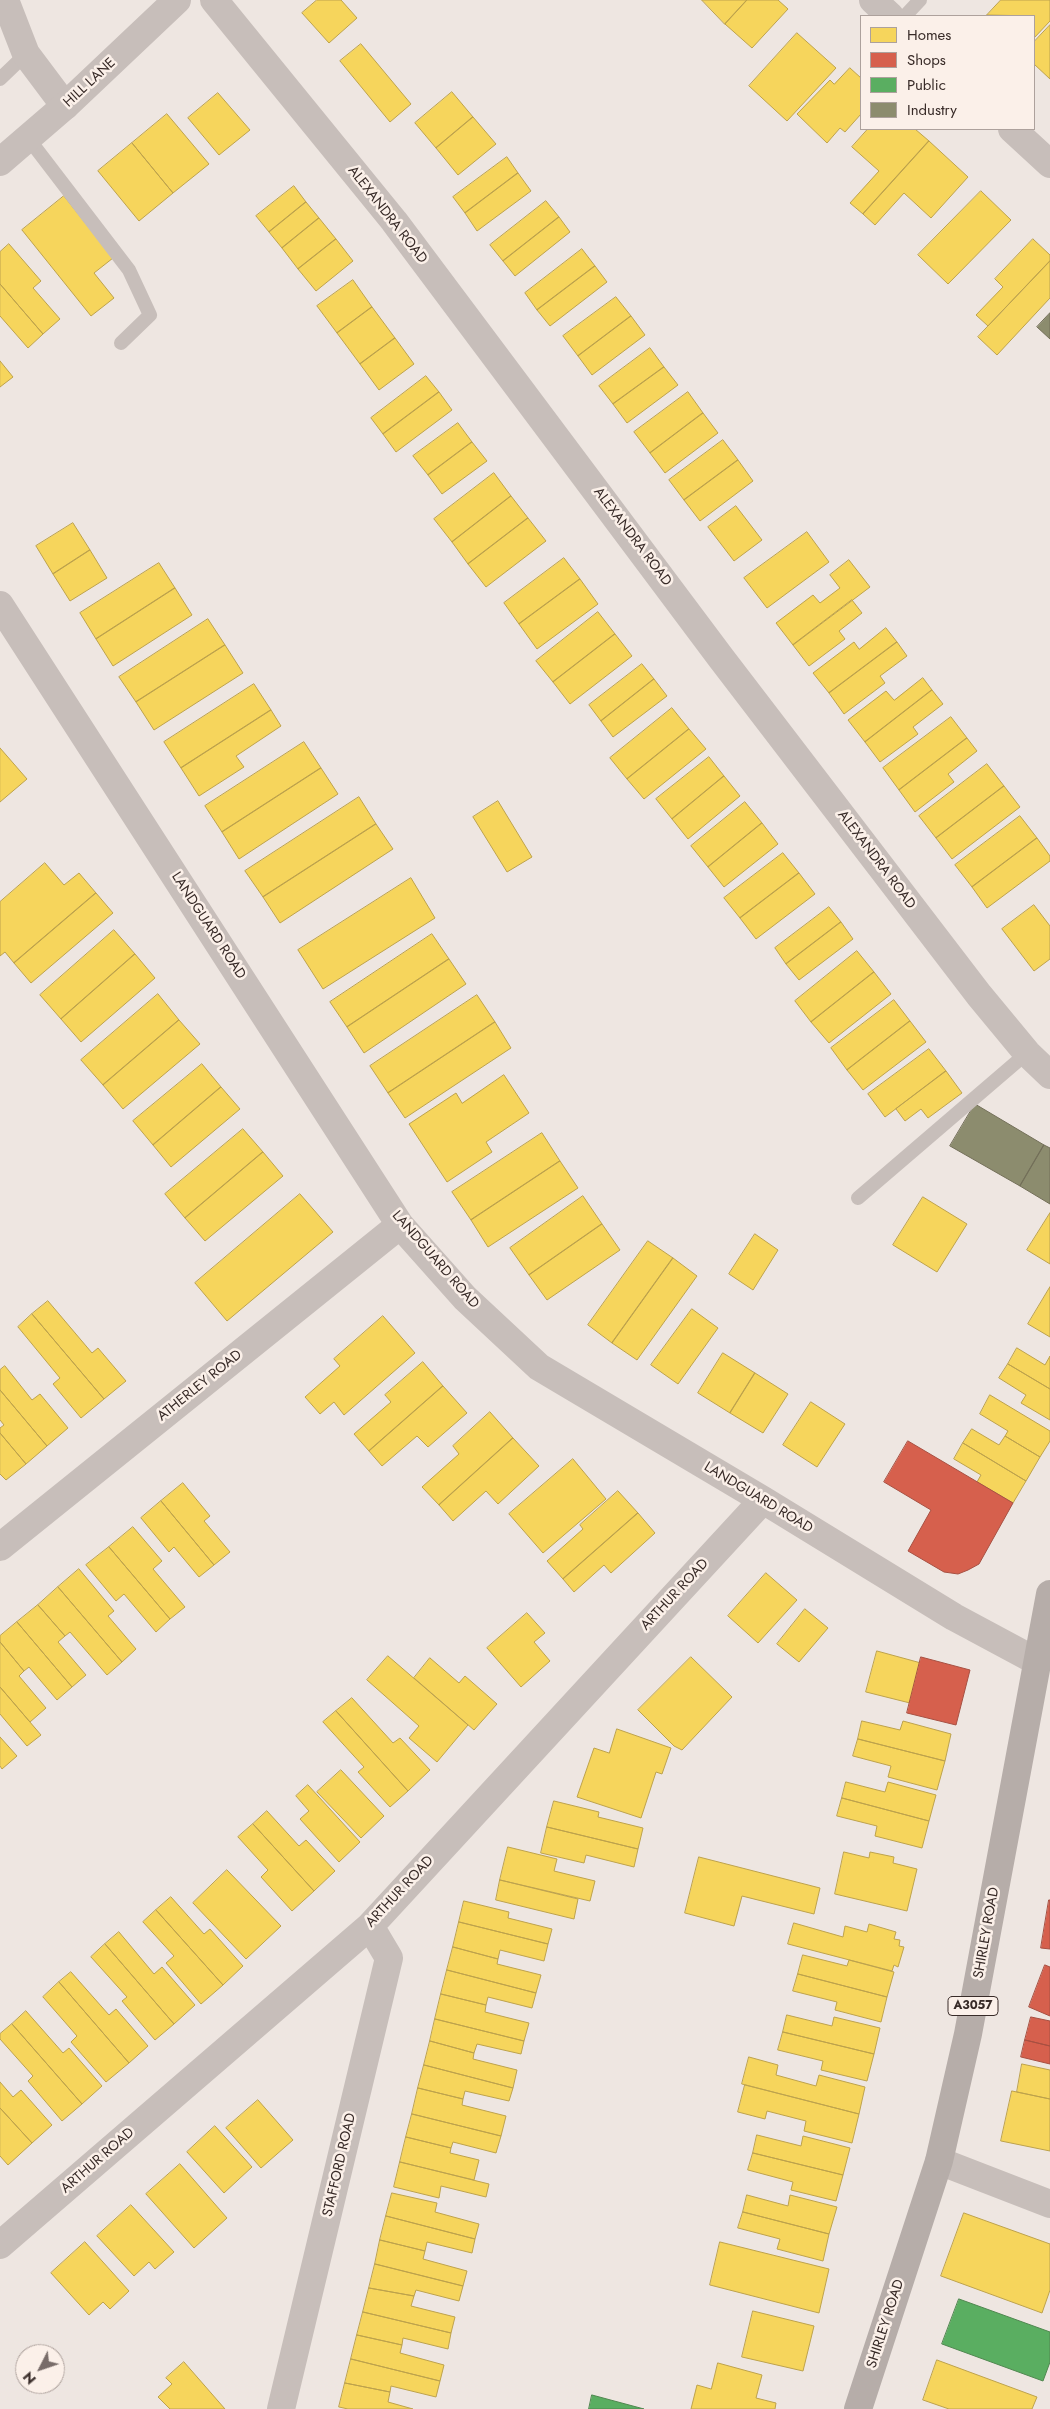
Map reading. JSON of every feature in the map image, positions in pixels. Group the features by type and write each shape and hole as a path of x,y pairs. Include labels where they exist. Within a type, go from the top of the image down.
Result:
{"main road":[{"name":"SHIRLEY ROAD","path":"858,2409 940,2161 968,2034 1036,1661 1049,1602"}],"street":[{"path":"5,0 26,54 65,106"},
{"name":"HILL LANE","path":"0,162 65,106 177,0"},
{"name":"ALEXANDRA ROAD","path":"214,0 394,221 721,658 979,995 1028,1053 1050,1074"},
{"path":"873,0 889,15"},
{"path":"1013,130 1050,164"},
{"name":"LANDGUARD ROAD","path":"0,605 400,1225 465,1298 538,1367 763,1500 954,1617 1036,1661"},
{"name":"ATHERLEY ROAD","path":"0,1547 400,1225"},
{"name":"ARTHUR ROAD","path":"0,2245 370,1926 763,1500"},
{"name":"STAFFORD ROAD","path":"282,2409 389,1958 370,1926"},
{"path":"940,2161 1050,2204"}],"lane":[{"path":"906,15 920,0"},
{"path":"0,78 26,54"},
{"path":"28,138 129,270 150,315 121,343"},
{"path":"858,1198 1028,1053"}],"building: Homes":[{"path":"317,0 341,0 357,18 329,43 302,13"},
{"path":"702,0 747,0 725,24"},
{"path":"747,0 778,0 788,9 752,48 725,24"},
{"path":"1001,0 1050,0 1050,21 1035,37 1035,15 987,15"},
{"path":"1050,25 1050,79 1035,65 1035,41"},
{"path":"797,33 836,68 787,121 749,86"},
{"path":"361,44 411,104 390,122 340,61"},
{"path":"850,68 860,77 860,115 845,132 840,128 827,143 797,114 830,80 834,84"},
{"path":"452,92 473,117 436,148 415,123"},
{"path":"218,93 250,130 219,155 188,118"},
{"path":"167,114 209,164 173,193 132,143"},
{"path":"473,117 496,144 458,175 436,148"},
{"path":"867,130 916,130 929,141 863,214 850,203 879,171 852,147"},
{"path":"929,141 968,177 931,218 904,193 875,225 863,214"},
{"path":"132,143 173,193 139,221 98,171"},
{"path":"507,157 518,173 465,213 453,197"},
{"path":"518,173 531,191 477,231 465,213"},
{"path":"294,186 306,202 269,232 256,216"},
{"path":"981,191 1011,220 948,284 918,255"},
{"path":"64,196 113,258 94,273 114,298 91,316 22,230"},
{"path":"546,201 559,217 503,261 490,245"},
{"path":"306,202 319,218 282,248 269,232"},
{"path":"559,217 570,232 515,276 503,261"},
{"path":"319,218 336,239 298,269 282,248"},
{"path":"336,239 353,261 316,291 298,269"},
{"path":"1033,239 1050,255 1050,261 988,326 976,315 1003,287 995,279"},
{"path":"9,244 41,281 33,288 60,319 43,334 0,284 0,252"},
{"path":"582,249 595,266 537,310 525,293"},
{"path":"1050,261 1050,298 997,355 978,337"},
{"path":"595,266 607,282 550,326 537,310"},
{"path":"353,280 372,307 337,333 317,306"},
{"path":"0,284 43,334 28,348 0,316"},
{"path":"616,297 631,316 578,356 563,336"},
{"path":"372,307 395,338 360,364 337,333"},
{"path":"631,316 645,335 592,375 578,356"},
{"path":"395,338 414,364 379,390 360,364"},
{"path":"650,348 664,367 613,404 599,386"},
{"path":"0,361 13,377 0,387"},
{"path":"664,367 678,385 627,423 613,404"},
{"path":"426,376 439,392 383,434 371,418"},
{"path":"439,392 452,410 396,452 383,434"},
{"path":"688,392 703,413 650,453 634,432"},
{"path":"703,413 718,433 665,473 650,453"},
{"path":"458,423 472,442 428,475 413,456"},
{"path":"723,440 738,460 684,500 669,480"},
{"path":"472,442 487,461 442,494 428,475"},
{"path":"738,460 753,481 700,521 684,500"},
{"path":"494,473 511,496 452,542 434,519"},
{"path":"511,496 528,518 468,564 452,542"},
{"path":"736,506 762,540 734,561 708,527"},
{"path":"528,518 546,541 486,587 468,564"},
{"path":"73,523 90,550 53,574 36,546"},
{"path":"807,532 829,562 767,608 744,578"},
{"path":"90,550 107,578 70,601 53,574"},
{"path":"564,558 580,579 519,624 504,603"},
{"path":"849,560 870,587 793,645 776,623 813,595 820,603 840,588 830,575"},
{"path":"159,563 175,588 96,639 80,613"},
{"path":"580,579 598,604 537,649 519,624"},
{"path":"175,588 192,615 113,666 96,639"},
{"path":"852,600 862,613 839,631 845,639 809,666 793,645"},
{"path":"598,612 615,634 553,682 536,661"},
{"path":"208,619 225,645 136,702 119,677"},
{"path":"886,628 897,642 829,693 813,673 854,642 859,649"},
{"path":"615,634 632,656 570,704 553,682"},
{"path":"897,642 907,656 880,676 885,683 844,714 829,693"},
{"path":"225,645 243,673 154,730 136,702"},
{"path":"642,664 654,679 601,721 589,705"},
{"path":"923,678 932,690 865,742 848,720 886,691 894,700"},
{"path":"654,679 667,696 613,737 601,721"},
{"path":"254,684 271,710 181,768 164,742"},
{"path":"932,690 943,704 913,727 918,734 880,762 865,742"},
{"path":"672,708 689,729 627,779 610,758"},
{"path":"271,710 281,726 236,756 244,767 199,796 181,768"},
{"path":"951,717 967,738 899,790 883,768"},
{"path":"689,729 706,749 644,799 627,779"},
{"path":"967,738 977,751 948,774 954,782 915,812 899,790"},
{"path":"304,742 321,768 222,832 205,806"},
{"path":"0,748 27,779 0,802"},
{"path":"709,757 724,776 672,819 656,799"},
{"path":"987,764 1004,786 936,838 919,816"},
{"path":"321,768 338,794 239,859 222,832"},
{"path":"724,776 740,796 688,839 672,819"},
{"path":"1004,786 1020,807 952,859 936,838"},
{"path":"359,797 376,824 263,897 245,871"},
{"path":"498,801 532,857 507,872 473,817"},
{"path":"745,802 762,823 708,867 691,846"},
{"path":"1020,816 1037,838 972,887 955,865"},
{"path":"762,823 778,844 724,887 708,867"},
{"path":"376,824 393,849 280,923 263,897"},
{"path":"1037,838 1050,856 1050,861 987,908 972,887"},
{"path":"783,853 799,873 740,918 724,898"},
{"path":"45,863 64,885 79,873 96,893 14,963 5,952 0,956 0,902"},
{"path":"799,873 815,894 756,939 740,918"},
{"path":"411,878 435,918 323,989 298,950"},
{"path":"96,893 113,913 31,983 14,963"},
{"path":"1034,905 1050,926 1050,959 1034,971 1002,929"},
{"path":"829,907 841,922 786,964 775,948"},
{"path":"841,922 853,939 799,980 786,964"},
{"path":"114,930 135,954 61,1019 40,995"},
{"path":"432,934 449,959 347,1027 330,1002"},
{"path":"857,951 874,972 811,1022 795,1001"},
{"path":"135,954 155,978 81,1042 61,1019"},
{"path":"449,959 466,984 364,1053 347,1027"},
{"path":"874,972 891,994 829,1043 811,1022"},
{"path":"158,994 179,1020 103,1085 81,1060"},
{"path":"477,995 495,1022 388,1093 370,1066"},
{"path":"894,1000 910,1021 847,1070 831,1048"},
{"path":"179,1020 200,1044 123,1109 103,1085"},
{"path":"910,1021 926,1042 863,1090 847,1070"},
{"path":"495,1022 511,1048 405,1118 388,1093"},
{"path":"929,1049 946,1071 885,1117 868,1094"},
{"path":"202,1064 221,1087 153,1145 133,1121"},
{"path":"946,1071 962,1093 928,1118 921,1109 905,1121 896,1109"},
{"path":"504,1075 529,1113 486,1142 492,1152 447,1182 409,1124 456,1093 462,1103"},
{"path":"221,1087 240,1109 171,1167 153,1145"},
{"path":"243,1129 263,1152 185,1218 165,1194"},
{"path":"542,1133 560,1161 471,1220 452,1192"},
{"path":"263,1152 283,1176 205,1241 185,1218"},
{"path":"560,1161 578,1188 488,1247 471,1220"},
{"path":"300,1194 333,1232 227,1321 195,1283"},
{"path":"583,1196 602,1224 529,1275 510,1248"},
{"path":"923,1197 967,1224 937,1272 893,1245"},
{"path":"1050,1213 1050,1264 1027,1250"},
{"path":"602,1224 620,1250 547,1300 529,1275"},
{"path":"755,1234 778,1250 753,1290 729,1274"},
{"path":"648,1241 673,1258 612,1343 588,1325"},
{"path":"673,1258 697,1276 637,1360 612,1343"},
{"path":"1050,1287 1050,1337 1028,1324"},
{"path":"48,1301 92,1353 98,1348 126,1381 104,1399 32,1314"},
{"path":"692,1309 718,1328 678,1384 651,1365"},
{"path":"32,1314 104,1399 81,1418 53,1384 60,1378 18,1327"},
{"path":"383,1316 415,1353 344,1415 334,1402 320,1414 305,1397 340,1366 334,1359"},
{"path":"1017,1348 1045,1365 1050,1356 1050,1389 1008,1364"},
{"path":"723,1353 755,1373 730,1413 698,1393"},
{"path":"423,1362 443,1386 369,1451 354,1434 391,1402 385,1395"},
{"path":"1008,1364 1050,1389 1050,1420 1021,1403 1026,1395 999,1378"},
{"path":"5,1366 32,1400 40,1394 68,1428 47,1446 0,1390 0,1370"},
{"path":"755,1373 788,1394 763,1433 730,1413"},
{"path":"443,1386 467,1413 428,1447 417,1436 382,1466 369,1451"},
{"path":"0,1390 47,1446 26,1464 0,1433 0,1428 4,1425 0,1420"},
{"path":"990,1395 1050,1431 1050,1441 1040,1457 1005,1436 1008,1431 980,1414"},
{"path":"811,1402 845,1424 817,1467 783,1445"},
{"path":"490,1412 513,1438 439,1505 422,1487 459,1454 453,1446"},
{"path":"972,1429 999,1445 1005,1436 1040,1457 1026,1481 963,1443"},
{"path":"0,1433 26,1464 6,1480 0,1474"},
{"path":"513,1438 539,1466 498,1504 486,1491 453,1521 439,1505"},
{"path":"963,1443 1026,1481 1013,1503 977,1482 981,1475 954,1459"},
{"path":"573,1459 606,1499 543,1553 509,1514"},
{"path":"183,1483 210,1516 204,1521 230,1552 214,1565 161,1501"},
{"path":"618,1491 638,1513 563,1579 547,1561 583,1529 580,1525"},
{"path":"161,1501 214,1565 199,1577 174,1547 169,1552 141,1518"},
{"path":"638,1513 655,1533 611,1573 604,1565 574,1592 563,1579"},
{"path":"133,1527 162,1561 153,1569 185,1607 170,1619 109,1547"},
{"path":"109,1547 170,1619 156,1632 124,1594 116,1601 86,1565"},
{"path":"79,1569 114,1611 108,1616 136,1649 122,1662 58,1587"},
{"path":"766,1573 797,1600 758,1643 728,1616"},
{"path":"58,1587 122,1662 107,1675 70,1632 65,1636 38,1605"},
{"path":"38,1605 65,1636 58,1642 86,1675 72,1687 17,1622"},
{"path":"805,1609 828,1628 799,1662 777,1644"},
{"path":"527,1613 545,1633 534,1642 550,1661 521,1687 487,1648"},
{"path":"17,1622 72,1687 57,1700 29,1667 24,1671 0,1642 0,1636"},
{"path":"0,1642 24,1671 19,1676 46,1708 30,1722 0,1687"},
{"path":"877,1651 921,1663 910,1703 866,1692"},
{"path":"388,1656 468,1725 437,1762 409,1738 419,1726 367,1680"},
{"path":"691,1657 732,1697 682,1750 674,1746 638,1710"},
{"path":"430,1658 459,1683 465,1676 497,1704 474,1730 414,1678"},
{"path":"0,1687 41,1735 27,1746 0,1714"},
{"path":"352,1698 393,1743 400,1738 430,1770 408,1791 336,1711"},
{"path":"336,1711 408,1791 390,1807 358,1772 364,1767 323,1722"},
{"path":"862,1721 900,1730 903,1721 951,1734 945,1761 858,1739"},
{"path":"617,1729 671,1748 662,1774 656,1772 641,1818 577,1797 594,1748 609,1753"},
{"path":"0,1737 17,1756 2,1769 0,1766"},
{"path":"858,1739 945,1761 937,1790 888,1777 891,1766 853,1756"},
{"path":"341,1770 384,1816 361,1838 317,1792"},
{"path":"846,1782 885,1792 888,1782 936,1795 929,1821 842,1798"},
{"path":"308,1785 360,1842 339,1862 300,1819 309,1811 296,1796"},
{"path":"842,1798 929,1821 922,1848 875,1836 877,1826 837,1816"},
{"path":"554,1801 599,1812 598,1817 643,1828 638,1849 547,1827"},
{"path":"267,1811 299,1846 306,1840 335,1871 314,1891 253,1824"},
{"path":"253,1824 314,1891 292,1911 261,1877 268,1870 238,1837"},
{"path":"547,1827 638,1849 634,1867 586,1855 584,1863 541,1853"},
{"path":"508,1847 557,1859 554,1871 595,1881 590,1901 500,1880"},
{"path":"844,1852 869,1858 870,1852 894,1857 893,1863 917,1869 907,1911 835,1894"},
{"path":"699,1857 820,1888 814,1914 742,1896 734,1926 685,1913"},
{"path":"227,1870 281,1926 246,1959 193,1903"},
{"path":"500,1880 578,1899 574,1919 496,1900"},
{"path":"171,1897 204,1934 210,1929 243,1966 223,1985 156,1910"},
{"path":"464,1901 509,1912 508,1918 552,1929 548,1944 459,1922"},
{"path":"156,1910 223,1985 201,2004 166,1963 174,1956 143,1922"},
{"path":"459,1922 548,1944 544,1961 500,1950 498,1959 453,1947"},
{"path":"794,1923 843,1937 845,1926 867,1932 869,1924 896,1932 894,1939 900,1940 899,1946 904,1947 898,1967 894,1965 892,1971 788,1944"},
{"path":"119,1932 154,1974 162,1967 195,2005 174,2024 105,1944"},
{"path":"105,1944 174,2024 155,2040 122,2001 127,1997 91,1957"},
{"path":"453,1947 498,1959 497,1964 541,1975 536,1993 447,1970"},
{"path":"803,1955 847,1966 849,1960 894,1972 887,1997 798,1974"},
{"path":"447,1970 536,1993 532,2008 488,1997 486,2005 441,1994"},
{"path":"71,1972 109,2015 116,2009 148,2046 129,2063 59,1982"},
{"path":"798,1974 887,1997 881,2022 835,2010 837,2002 793,1991"},
{"path":"59,1982 129,2063 106,2082 71,2042 77,2036 43,1997"},
{"path":"441,1994 486,2005 485,2012 529,2023 524,2041 435,2019"},
{"path":"26,2011 63,2053 69,2048 102,2086 82,2104 12,2024"},
{"path":"787,2015 832,2026 834,2017 880,2028 874,2054 783,2032"},
{"path":"435,2019 524,2041 521,2054 477,2044 474,2053 430,2041"},
{"path":"12,2024 82,2104 62,2121 28,2081 33,2076 0,2039 0,2034"},
{"path":"783,2032 874,2054 867,2081 821,2070 823,2061 778,2050"},
{"path":"430,2041 474,2053 473,2059 517,2070 513,2088 424,2065"},
{"path":"749,2057 778,2065 776,2075 816,2086 819,2075 865,2087 859,2114 742,2084"},
{"path":"1022,2064 1050,2070 1050,2099 1017,2092"},
{"path":"424,2065 513,2088 509,2101 465,2091 463,2099 418,2088"},
{"path":"0,2082 13,2097 21,2090 52,2125 32,2143 0,2108"},
{"path":"745,2085 859,2114 852,2143 804,2131 806,2121 767,2111 765,2119 738,2112"},
{"path":"418,2088 463,2099 462,2105 506,2116 501,2136 412,2114"},
{"path":"1012,2091 1050,2099 1050,2151 1001,2141"},
{"path":"258,2100 293,2140 261,2168 226,2128"},
{"path":"0,2108 32,2143 8,2165 0,2156"},
{"path":"412,2114 501,2136 496,2153 453,2142 451,2148 406,2137"},
{"path":"215,2126 252,2167 224,2193 187,2152"},
{"path":"757,2135 801,2146 803,2136 850,2148 843,2175 753,2153"},
{"path":"406,2137 451,2148 450,2153 479,2160 474,2180 400,2162"},
{"path":"753,2153 843,2175 836,2201 791,2190 793,2182 748,2170"},
{"path":"400,2162 489,2184 486,2197 441,2186 439,2198 394,2187"},
{"path":"180,2164 227,2218 194,2248 146,2194"},
{"path":"392,2193 437,2203 435,2212 479,2224 475,2239 386,2216"},
{"path":"747,2195 788,2206 790,2195 837,2207 829,2234 743,2212"},
{"path":"131,2205 174,2252 155,2269 149,2262 134,2276 97,2236"},
{"path":"743,2212 829,2234 823,2261 777,2249 780,2239 738,2228"},
{"path":"964,2213 1050,2244 1050,2290 1042,2313 941,2276"},
{"path":"386,2216 475,2239 472,2253 427,2242 425,2251 380,2240"},
{"path":"380,2240 425,2251 423,2259 467,2271 463,2286 375,2264"},
{"path":"85,2242 129,2291 110,2309 103,2302 89,2315 51,2273"},
{"path":"720,2242 829,2269 819,2313 710,2285"},
{"path":"375,2264 463,2286 459,2301 416,2290 414,2296 369,2288"},
{"path":"369,2288 414,2296 411,2306 455,2317 451,2333 363,2312"},
{"path":"753,2311 814,2326 803,2371 742,2357"},
{"path":"363,2312 451,2333 448,2349 403,2338 402,2345 357,2335"},
{"path":"357,2335 402,2345 400,2353 444,2365 440,2381 351,2359"},
{"path":"351,2359 440,2381 436,2397 391,2386 390,2392 345,2383"},
{"path":"937,2360 1037,2397 1032,2409 949,2409 923,2400"},
{"path":"184,2362 225,2409 170,2409 158,2397 172,2384 166,2378"},
{"path":"718,2363 762,2375 756,2398 776,2403 775,2409 691,2409 697,2385 711,2389"},
{"path":"345,2383 390,2392 388,2402 413,2409 348,2409 339,2407"}],"building: Shops":[{"path":"908,1441 1013,1503 979,1564 968,1570 958,1574 944,1572 908,1551 931,1510 884,1482"},
{"path":"921,1657 970,1670 956,1725 907,1713"},
{"path":"1050,1900 1050,1949 1041,1948"},
{"path":"1045,1965 1050,1967 1050,2016 1029,2007"},
{"path":"1031,2017 1050,2021 1050,2046 1025,2040"},
{"path":"1025,2040 1050,2046 1050,2064 1021,2057"}],"building: Public":[{"path":"959,2299 1050,2332 1050,2362 1043,2381 942,2344"},
{"path":"592,2395 644,2409 589,2409"}],"building: Industry":[{"path":"1050,313 1050,339 1037,327"},
{"path":"975,1104 1044,1145 1020,1186 950,1146"},
{"path":"1044,1145 1050,1148 1050,1204 1020,1186"}]}
